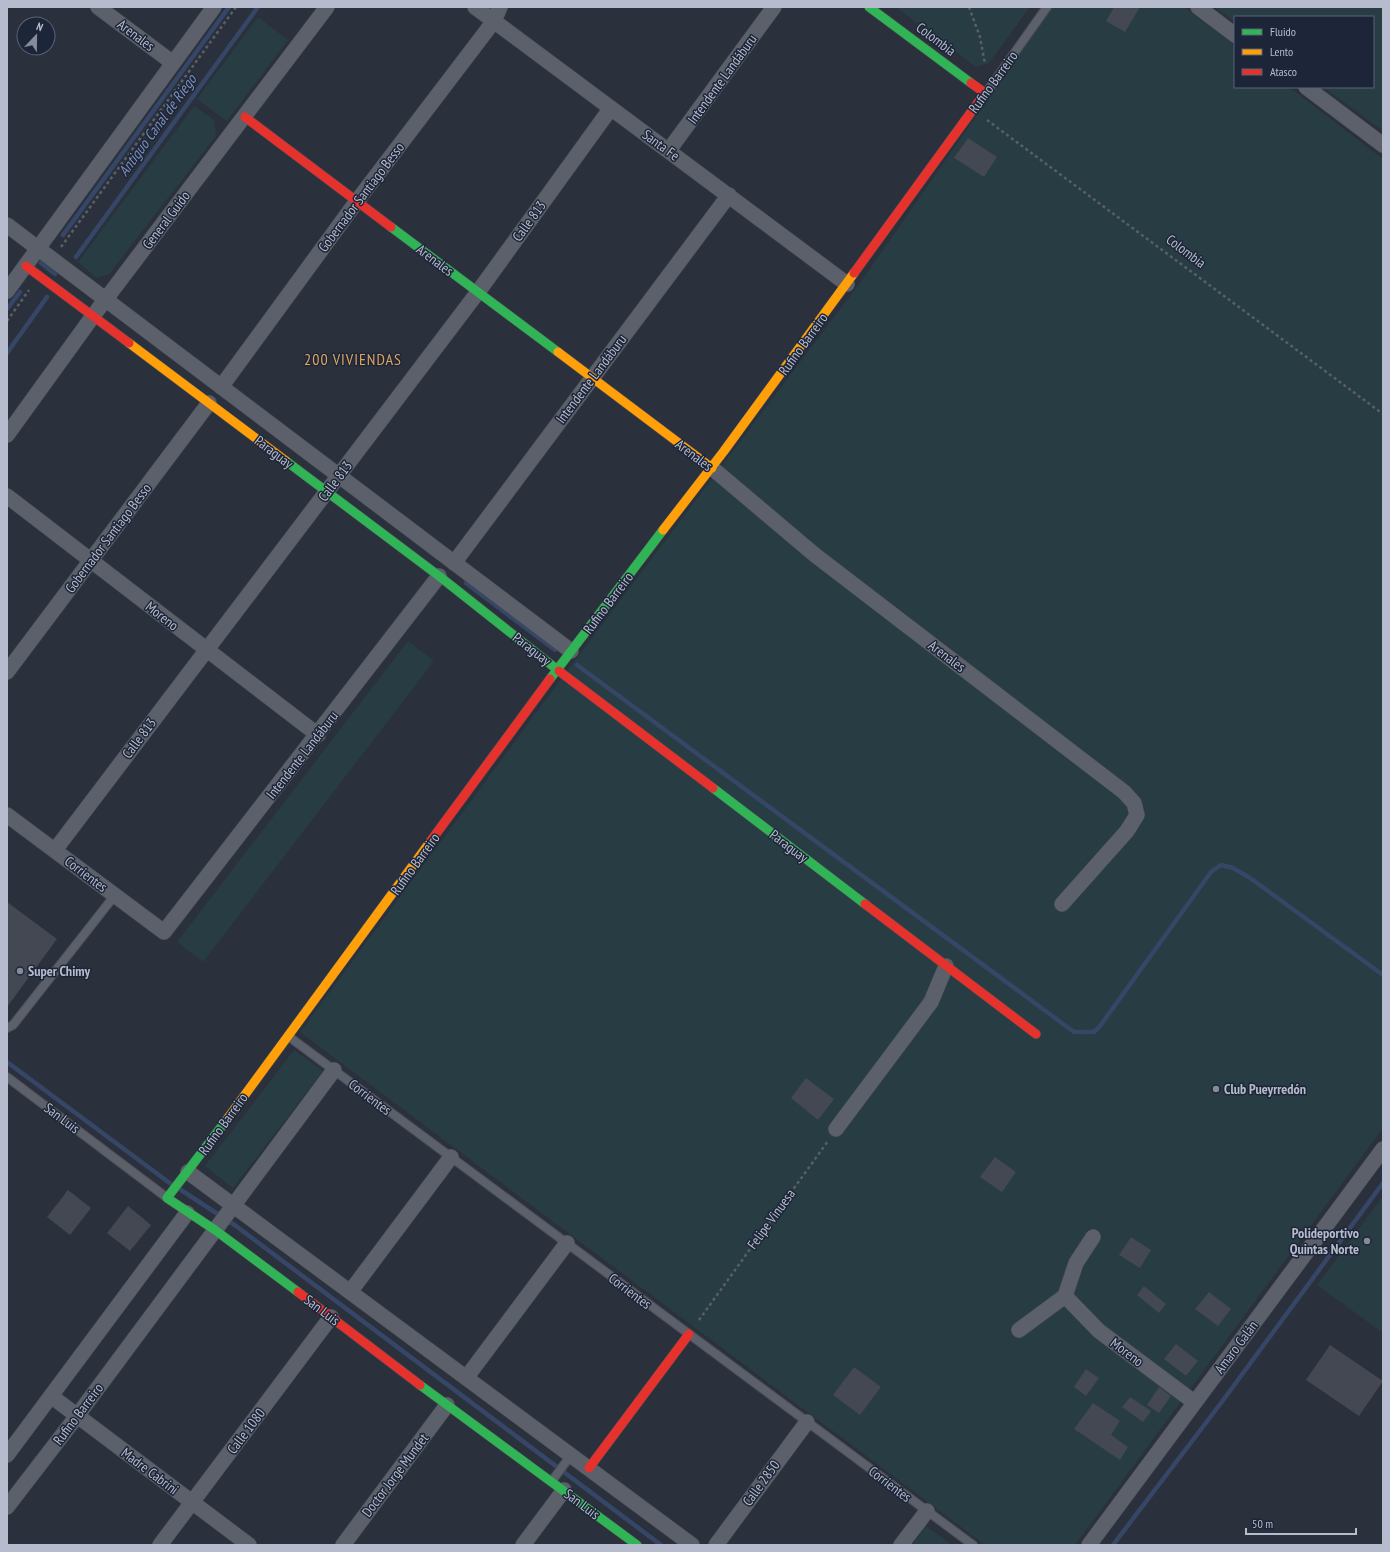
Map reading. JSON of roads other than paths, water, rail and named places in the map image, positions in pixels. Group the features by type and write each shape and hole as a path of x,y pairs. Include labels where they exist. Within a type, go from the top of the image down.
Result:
{"street":[{"name":"Arenales","path":"98,7 173,63"},
{"path":"7,291 214,7"},
{"name":"General Guido","path":"7,435 105,300 328,7"},
{"name":"Santa Fe","path":"475,7 847,284"},
{"name":"Gobernador Santiago Besso","path":"221,387 357,201 494,21 500,7"},
{"name":"Intendente Landáburu","path":"669,150 774,7"},
{"name":"Colombia","path":"869,7 985,93"},
{"path":"1198,7 1234,33"},
{"path":"1307,88 1383,145"},
{"name":"Rufino Barreiro","path":"167,1198 188,1172 571,652 712,468 985,93"},
{"name":"Calle 813","path":"55,850 478,292 611,108"},
{"name":"Arenales","path":"245,116 712,468 815,555 1124,792 1134,803 1137,815 1127,832 1062,904"},
{"name":"Intendente Landáburu","path":"454,563 728,195"},
{"name":"Paraguay","path":"7,225 571,652"},
{"name":"Paraguay","path":"26,266 439,576 558,670 1036,1034"},
{"name":"Gobernador Santiago Besso","path":"7,672 209,403"},
{"name":"Moreno","path":"7,496 318,735"},
{"name":"Intendente Landáburu","path":"164,932 318,735 439,576"},
{"name":"Corrientes","path":"7,815 164,932"},
{"path":"836,1129 931,1002 946,966"},
{"name":"Rufino Barreiro","path":"7,1507 77,1416 334,1070"},
{"name":"Amaro Galán","path":"1089,1545 1383,1149"},
{"path":"350,1292 450,1157"},
{"path":"188,1172 692,1545"},
{"name":"San Luis","path":"167,1198 187,1213 216,1230 447,1405 637,1545"},
{"path":"7,1455 187,1213"},
{"path":"1019,1330 1065,1296 1076,1263 1093,1237"},
{"path":"466,1378 567,1243"},
{"name":"Moreno","path":"1065,1296 1099,1331 1194,1402"},
{"name":"Calle 1080","path":"160,1545 331,1317"},
{"path":"589,1468 689,1334"},
{"name":"Madre Cabrini","path":"51,1396 249,1545"},
{"name":"Doctor Jorge Mundet","path":"343,1545 447,1405"},
{"name":"Calle 2850","path":"716,1545 807,1422"},
{"path":"523,1545 558,1486"},
{"path":"901,1545 927,1511"}],"lane":[{"name":"Rufino Barreiro","path":"985,93 1047,7"},
{"path":"7,1028 13,1025 114,895"},
{"name":"Corrientes","path":"288,1036 973,1545"},
{"name":"San Luis","path":"7,1077 167,1198"},
{"path":"558,1486 571,1455"}],"waterway":[{"path":"63,235 229,7"},
{"name":"Antiguo Canal de Riego","path":"76,257 258,7"},
{"path":"41,263 55,274"},
{"path":"7,309 20,292"},
{"name":"Antiguo Canal de Riego","path":"7,353 47,297"},
{"path":"466,583 555,650"},
{"path":"577,665 1074,1032 1094,1032 1100,1026 1211,872 1221,865 1233,868 1250,878 1383,975"},
{"path":"7,1062 171,1184"},
{"path":"1113,1545 1221,1403 1383,1183"},
{"path":"181,1190 236,1226 661,1545"}],"place":[{"name":"Super Chimy","path":"20,971"},
{"name":"Club Pueyrredón","path":"1216,1089"},
{"name":"Polideportivo Quintas Norte","path":"1367,1241"}],"district":[{"name":"200 VIVIENDAS","path":"353,359"}]}
